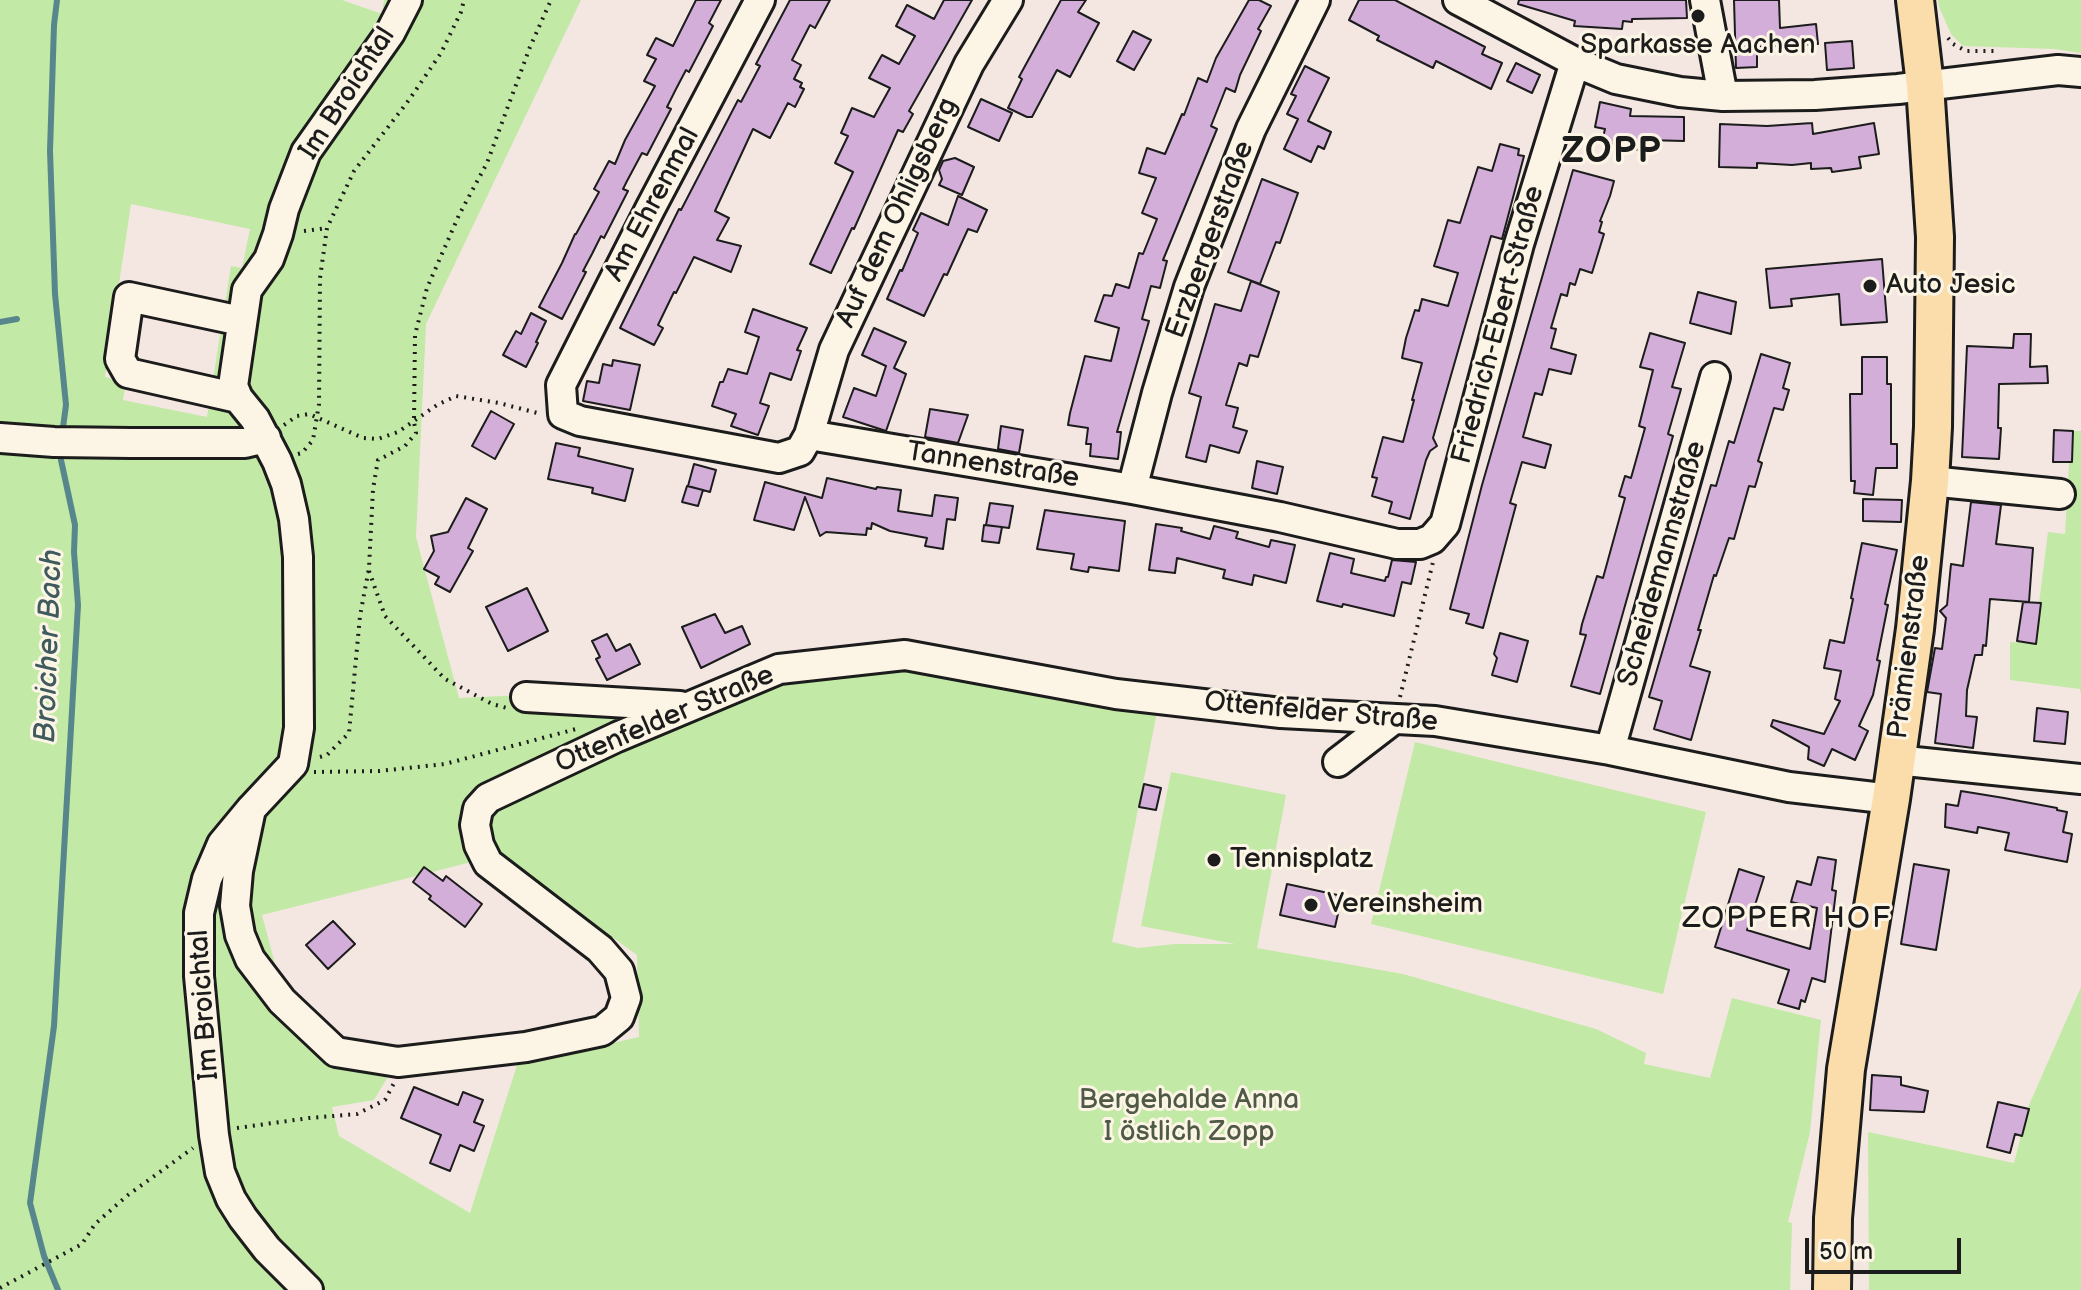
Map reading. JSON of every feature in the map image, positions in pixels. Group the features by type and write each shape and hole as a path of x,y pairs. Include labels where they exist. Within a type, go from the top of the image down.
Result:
{"main road":[{"name":"Prämienstraße","path":"1832,1290 1833,1218 1846,1069 1891,799 1915,629 1930,481 1935,237 1925,85 1915,0"}],"street":[{"name":"Im Broichtal","path":"238,398 233,386 247,290 269,259 306,152 390,33 407,0"},
{"name":"Am Ehrenmal","path":"563,414 561,385 760,0"},
{"name":"Auf dem Ohligsberg","path":"809,435 834,350 969,64 1008,0"},
{"name":"Erzbergerstraße","path":"1132,489 1189,287 1251,129 1315,0"},
{"path":"1458,0 1575,62 1616,79 1680,92 1723,96 1815,95 2058,70 2081,72"},
{"path":"1705,0 1723,96"},
{"name":"Friedrich-Ebert-Straße","path":"1432,539 1445,524 1519,244 1575,62"},
{"path":"241,321 129,297 120,359 128,373 238,398 255,419 286,484 298,557 299,728 293,764"},
{"name":"Scheidemannstraße","path":"1610,750 1715,377"},
{"path":"563,414 580,421 779,458 800,451 809,435"},
{"name":"Tannenstraße","path":"809,435 1132,489 1280,517 1397,544 1420,544 1432,539"},
{"path":"0,438 61,442 245,443 271,450"},
{"path":"1930,481 2060,494"},
{"name":"Ottenfelder Straße","path":"251,809 238,871 235,906 240,935 250,959 282,1001 336,1052 398,1062 526,1047 602,1031 619,1017 626,998 619,971 600,949 488,863 479,845 475,825 478,809 488,798 617,737 779,669 905,655 1116,694 1281,713 1435,721 1610,750 1789,787 1891,799"},
{"path":"526,697 689,707"},
{"path":"1338,762 1394,719"},
{"path":"1896,760 2081,779"},
{"name":"Im Broichtal","path":"293,764 222,844 207,879 199,913 199,976 220,1172 231,1199 267,1249 308,1290"}],"path":[{"path":"271,450 302,453 313,440 319,404 320,278 327,228 354,171 441,53 464,0"},
{"path":"293,764 327,755 349,733 360,616 369,568 373,489 378,460 405,446 416,433 415,335 427,288 459,215 487,163 551,0"},
{"path":"1942,28 1953,44 1966,51 1998,51"},
{"path":"299,232 327,228"},
{"path":"297,416 317,416 363,438 378,439 398,432 456,396 538,414 563,414"},
{"path":"1394,719 1433,567 1432,539"},
{"path":"369,568 385,616 445,679 492,704 513,709 526,697"},
{"path":"293,764 316,773 379,771 445,764 571,729 598,727 617,737"},
{"path":"0,1288 82,1244 95,1224 128,1195 214,1135 246,1126 357,1114 385,1100 396,1081 398,1062"}],"green space":[{"name":"Bergehalde Anna I östlich Zopp","path":"0,0 342,0 382,14 384,0 581,0 426,324 416,537 459,698 590,692 636,739 780,678 905,665 1157,712 1112,942 1138,948 1175,944 1235,944 1141,926 1171,772 1286,795 1257,948 1403,974 1596,1029 1646,1053 1644,1064 1710,1078 1732,998 1821,1020 1810,1132 1788,1222 1792,1223 1790,1290 0,1290","holes":["131,204 250,229 242,268 231,266 207,417 123,400 126,382 105,377","499,855 637,955 639,1037 517,1065 470,1213 339,1136 332,1107 374,1100 390,1073 283,994 262,915"]},
{"path":"1938,0 2081,0 2081,53 1963,46 1951,34"},
{"path":"2071,431 2081,431 2081,695 2080,689 2010,680 2010,642 2034,643 2048,532 2065,534"},
{"path":"1415,742 1706,812 1663,994 1371,924"},
{"path":"2081,987 2081,1290 1869,1290 1868,1132 2014,1163 2029,1105"}],"building":[{"path":"696,0 721,0 709,23 713,26 689,72 686,70 676,89 667,107 671,109 647,155 642,153 627,181 623,189 628,191 604,238 601,236 562,319 539,307 599,192 594,189 609,161 615,164 655,86 644,81 656,59 647,55 656,38 673,46"},
{"path":"790,0 830,0 815,28 810,25 792,60 801,65 794,79 802,83 800,87 804,89 795,107 788,103 770,138 753,129 715,211 729,218 717,240 741,246 731,272 694,257 658,325 663,328 654,345 620,328 679,209 760,66 756,64"},
{"path":"944,0 972,0 909,111 913,114 903,132 898,130 831,273 810,264 853,172 835,163 848,136 841,133 852,108 874,117 890,88 869,78 882,55 899,64 915,36 896,26 907,5 934,19"},
{"path":"1061,0 1086,0 1078,12 1099,23 1070,77 1057,70 1032,117 1027,117 1008,108 1022,79 1019,77"},
{"path":"1249,0 1259,0 1271,6 1258,29 1261,31 1235,92 1226,88 1211,126 1217,129 1163,260 1167,261 1160,288 1151,286 1142,319 1149,321 1117,432 1121,432 1118,459 1090,456 1091,444 1086,444 1088,428 1068,425 1070,413 1085,356 1111,361 1119,328 1095,321 1104,295 1112,296 1116,284 1129,288 1139,253 1143,254 1157,219 1142,213 1156,178 1139,173 1147,148 1165,154 1198,78 1207,82 1216,58"},
{"path":"1359,0 1395,0 1485,47 1482,54 1502,63 1491,89 1436,61 1433,68 1377,40 1379,36 1349,20"},
{"path":"1519,0 1686,0 1687,18 1632,19 1632,22 1623,21 1622,29 1574,26 1575,21 1518,4"},
{"path":"1734,0 1779,0 1780,28 1816,24 1818,44 1757,47 1757,67 1736,68"},
{"path":"1133,31 1151,40 1134,70 1117,61"},
{"path":"1852,41 1854,68 1827,70 1825,43"},
{"path":"1516,63 1540,75 1532,93 1507,81"},
{"path":"1305,66 1329,78 1308,121 1331,132 1324,149 1318,146 1311,162 1284,149 1298,119 1287,114 1296,96 1291,94"},
{"path":"981,99 1012,113 999,141 968,127"},
{"path":"1600,102 1631,109 1630,116 1684,117 1684,141 1646,140 1644,151 1602,142 1605,129 1595,127"},
{"path":"1812,123 1813,134 1874,123 1879,154 1859,157 1861,168 1832,172 1831,168 1811,169 1811,163 1757,163 1757,168 1719,167 1720,124 1767,126"},
{"path":"1500,144 1519,149 1518,155 1524,156 1502,239 1491,236 1433,438 1437,446 1430,451 1426,460 1410,519 1389,513 1392,502 1372,496 1377,478 1372,477 1383,437 1403,442 1414,400 1422,363 1402,358 1415,310 1419,311 1422,299 1448,306 1458,273 1434,266 1448,220 1460,223 1478,167 1492,171"},
{"path":"955,158 974,167 962,195 939,185 942,179 939,170 943,161"},
{"path":"1573,170 1614,181 1600,221 1599,232 1604,234 1592,273 1580,269 1575,285 1570,283 1567,296 1561,294 1551,328 1556,329 1551,348 1576,355 1571,374 1549,369 1542,395 1535,393 1523,437 1551,445 1545,468 1522,462 1510,503 1516,505 1483,628 1466,623 1469,614 1450,609 1482,485"},
{"path":"1262,179 1298,193 1280,243 1276,242 1260,284 1228,272"},
{"path":"958,196 987,210 977,232 968,229 924,316 887,299 918,233 913,230 921,213 948,225"},
{"path":"1882,259 1887,322 1841,325 1839,294 1791,299 1792,306 1770,308 1766,269"},
{"path":"1251,281 1279,292 1258,357 1250,355 1247,366 1239,363 1226,405 1238,408 1233,427 1247,431 1239,453 1210,445 1206,462 1186,457 1201,397 1189,393 1215,304 1241,311"},
{"path":"1698,292 1736,302 1731,334 1690,323"},
{"path":"753,309 807,328 797,350 801,351 791,380 770,373 760,403 769,406 758,435 731,426 736,414 712,406 728,369 747,374 759,337 745,332"},
{"path":"531,313 546,321 526,367 503,355 516,331 521,334"},
{"path":"874,328 906,342 894,368 906,374 886,431 843,417 854,388 876,396 886,366 862,355"},
{"path":"1650,333 1685,343 1672,387 1681,389 1668,434 1673,436 1600,694 1571,686 1586,635 1580,634 1582,624 1597,576 1603,578 1625,498 1619,496 1625,476 1631,478 1645,428 1639,426 1653,370 1640,367"},
{"path":"2014,334 2031,334 2030,367 2047,366 2048,383 1999,384 1999,459 1962,457 1967,346 2013,348"},
{"path":"1761,354 1790,363 1783,388 1789,390 1783,410 1774,408 1758,461 1762,463 1755,487 1749,486 1734,539 1729,538 1714,575 1698,630 1701,630 1690,666 1710,672 1691,740 1654,729 1662,701 1649,697 1711,485 1716,486 1729,441 1734,443"},
{"path":"1862,357 1887,357 1887,384 1891,384 1891,444 1897,444 1897,468 1876,468 1873,495 1854,493 1855,481 1851,481 1850,394 1862,394"},
{"path":"613,360 640,365 630,410 583,401 587,381 599,383 603,364 612,366"},
{"path":"930,409 968,415 958,443 925,437"},
{"path":"491,411 514,424 495,459 472,446"},
{"path":"1001,426 1023,430 1019,453 998,449"},
{"path":"2054,430 2073,431 2072,462 2053,462"},
{"path":"556,443 580,448 578,456 633,469 625,501 592,493 593,488 548,479"},
{"path":"1257,461 1283,467 1277,494 1252,488"},
{"path":"694,464 716,470 710,492 688,486"},
{"path":"827,478 876,489 901,490 898,511 932,516 935,495 958,498 955,520 947,519 943,549 925,546 927,538 890,531 872,523 866,535 826,532 820,536 805,497 794,530 754,520 765,482 822,498"},
{"path":"687,486 703,490 698,506 682,502"},
{"path":"466,498 487,509 468,548 473,551 450,592 435,584 439,577 424,569 434,551 431,536 448,532"},
{"path":"1863,499 1902,500 1901,522 1863,521"},
{"path":"1971,502 2001,505 1996,544 2033,548 2029,602 1990,599 1986,646 1983,645 1982,655 1975,655 1967,690 1966,716 1977,717 1973,748 1935,743 1941,694 1927,692 1935,648 1942,649 1946,618 1940,611 1947,605 1951,564 1963,566"},
{"path":"990,503 1013,506 1009,528 986,525"},
{"path":"1045,510 1125,521 1119,571 1089,567 1088,572 1071,569 1074,554 1037,549"},
{"path":"1156,524 1182,528 1181,531 1210,539 1214,526 1238,532 1236,538 1269,547 1271,540 1295,545 1286,583 1254,575 1252,585 1223,578 1225,570 1177,558 1175,573 1149,570"},
{"path":"984,525 1002,527 999,543 982,541"},
{"path":"1862,543 1897,550 1885,604 1888,605 1877,660 1880,661 1873,695 1859,726 1868,731 1855,760 1832,749 1824,766 1808,759 1809,747 1771,726 1773,720 1824,734 1840,701 1835,699 1841,671 1824,668 1830,640 1844,643"},
{"path":"1330,553 1354,559 1351,573 1385,581 1392,560 1416,562 1411,584 1402,582 1394,616 1317,601"},
{"path":"527,588 548,631 508,651 486,607"},
{"path":"2023,602 2041,603 2036,644 2017,641"},
{"path":"715,614 725,633 742,626 750,644 701,668 682,627"},
{"path":"1500,633 1528,641 1517,682 1492,675"},
{"path":"607,634 616,651 630,644 640,664 607,680 596,659 600,657 592,641"},
{"path":"2037,708 2068,712 2065,744 2034,741"},
{"path":"1144,784 1161,788 1156,810 1139,807"},
{"path":"1961,791 2067,812 2063,832 2072,834 2067,862 2005,850 2009,833 1978,827 1977,833 1945,827 1946,804 1958,806"},
{"path":"1818,857 1836,860 1832,890 1836,891 1825,982 1812,978 1805,1002 1801,1000 1799,1009 1778,1003 1789,970 1715,947 1739,869 1764,877 1747,930 1810,949 1817,908 1791,902 1797,881 1811,885"},
{"path":"1914,864 1949,870 1936,950 1901,944"},
{"path":"424,867 443,881 446,876 482,904 465,927 413,882"},
{"name":"Vereinsheim","path":"1287,884 1342,896 1335,927 1280,915"},
{"path":"333,921 355,944 328,969 306,945"},
{"path":"1872,1075 1901,1077 1901,1085 1928,1091 1924,1112 1870,1110"},
{"path":"414,1087 458,1105 463,1092 483,1100 474,1122 484,1126 474,1151 460,1145 450,1171 430,1163 441,1135 401,1118"},
{"path":"1998,1102 2029,1109 2022,1136 2015,1134 2010,1153 1987,1147"}],"waterway":[{"name":"Broicher Bach","path":"57,0 50,151 55,294 66,405 62,435"},
{"path":"0,322 17,319"},
{"name":"Broicher Bach","path":"58,1290 44,1256 30,1203 54,1026 78,605 75,525 61,450"}],"place":[{"name":"Sparkasse Aachen","path":"1698,16"},
{"name":"Auto Jesic","path":"1870,286"},
{"name":"Tennisplatz","path":"1214,860"},
{"name":"Vereinsheim","path":"1311,905"}],"district":[{"name":"ZOPP","path":"1612,153"},
{"name":"ZOPPER HOF","path":"1787,919"}]}
